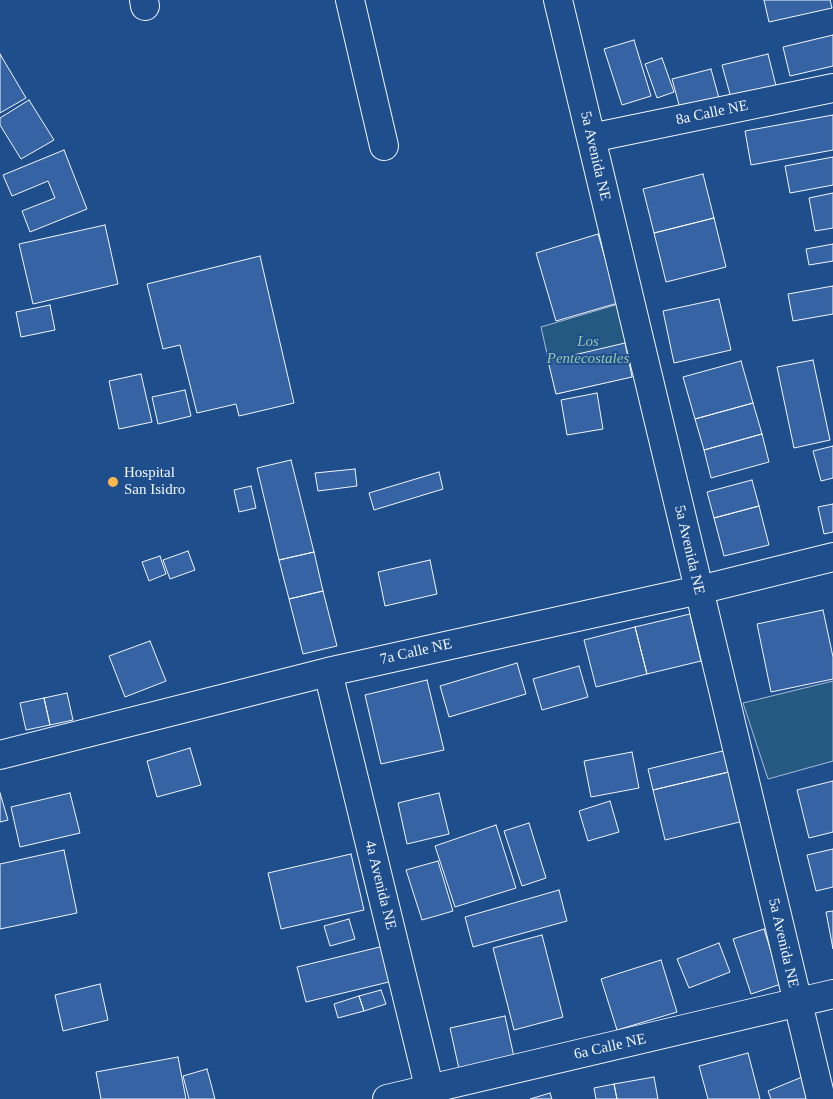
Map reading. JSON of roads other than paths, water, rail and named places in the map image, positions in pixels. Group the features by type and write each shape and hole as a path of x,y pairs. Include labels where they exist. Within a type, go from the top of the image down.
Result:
{"street":[{"path":"350,0 384,146"},
{"name":"5a Avenida NE","path":"558,0 821,1099"},
{"name":"8a Calle NE","path":"591,138 833,88"},
{"name":"7a Calle NE","path":"0,755 328,672 698,590 833,557"},
{"name":"4a Avenida NE","path":"328,672 431,1094"},
{"name":"6a Calle NE","path":"387,1099 431,1094 833,994"}],"place":[{"name":"Hospital San Isidro","path":"113,482"}],"park label":[{"name":"Los Pentecostales","path":"588,350"}]}
